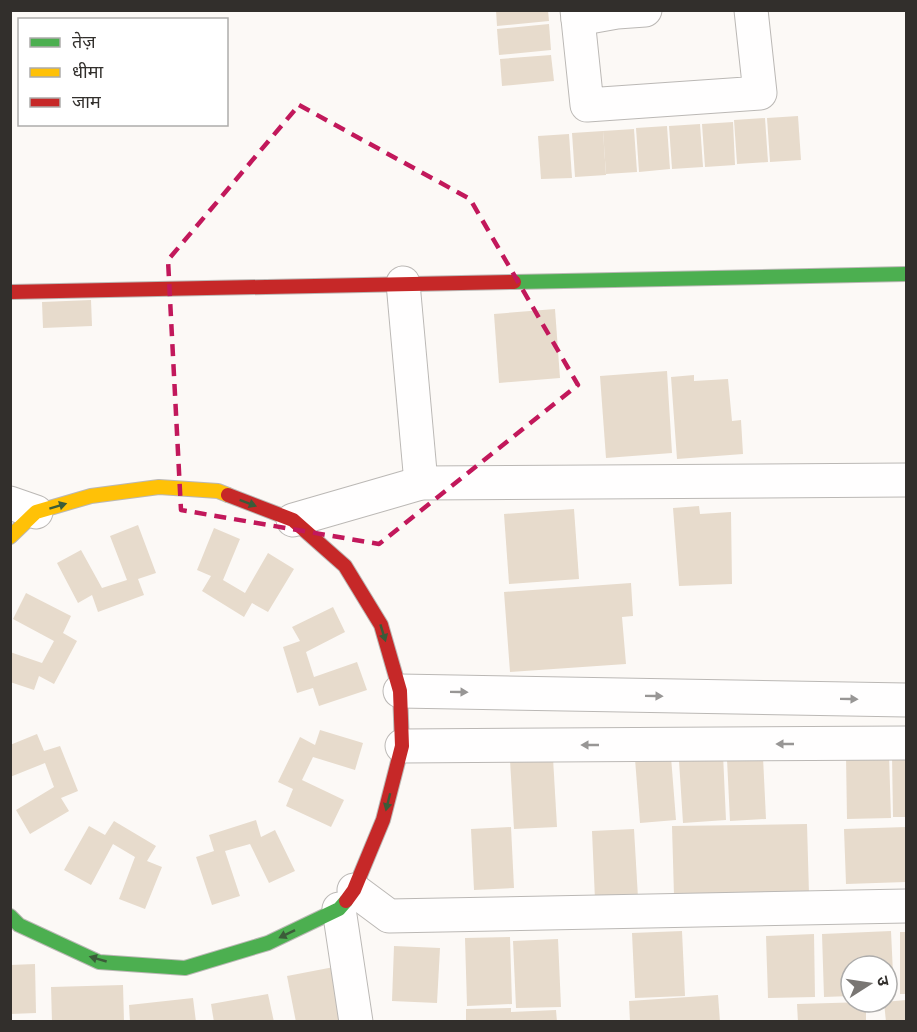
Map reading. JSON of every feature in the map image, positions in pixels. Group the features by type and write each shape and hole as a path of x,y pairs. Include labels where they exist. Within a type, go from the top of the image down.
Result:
{"street":[{"path":"645,10 577,15 587,105 760,93 751,10"},
{"path":"10,292 906,274"},
{"path":"403,283 421,483"},
{"path":"293,520 421,483 906,480"},
{"path":"10,537 23,508 159,487 218,492 293,520 345,566 381,625 400,691 402,746 383,820 347,900 356,1022"},
{"path":"400,691 906,700"},
{"path":"402,746 906,743"},
{"path":"13,922 99,962 185,968 268,943 347,900 389,916 906,906"}],"highlighted area":[{"path":"299,105 470,199 578,385 379,544 181,510 168,260"}],"building":[{"path":"496,10 548,10 549,21 497,26"},
{"path":"549,24 551,50 499,55 497,29"},
{"path":"551,55 554,81 502,86 500,59"},
{"path":"798,116 801,160 770,162 767,118"},
{"path":"765,118 768,162 737,164 734,120"},
{"path":"733,122 735,165 705,167 702,124"},
{"path":"700,124 703,167 672,169 669,126"},
{"path":"667,126 670,169 639,172 636,128"},
{"path":"634,129 637,172 606,174 603,131"},
{"path":"603,131 606,175 575,177 572,133"},
{"path":"569,134 572,178 541,179 538,136"},
{"path":"91,300 92,326 43,328 42,302"},
{"path":"555,309 560,378 499,383 494,314"},
{"path":"667,371 672,453 606,458 600,376"},
{"path":"694,375 694,381 728,379 732,421 741,420 743,454 677,459 671,377"},
{"path":"699,506 700,514 731,512 732,584 679,586 673,508"},
{"path":"574,509 579,579 509,584 504,514"},
{"path":"138,525 156,573 138,579 144,595 98,612 92,595 78,603 57,563 81,550 102,588 127,580 110,536"},
{"path":"214,528 240,539 223,580 245,593 268,553 294,569 268,612 252,603 244,617 202,591 211,576 197,570"},
{"path":"631,583 633,616 622,617 626,664 510,672 504,592"},
{"path":"26,593 71,616 63,633 77,641 54,684 39,676 34,690 10,682 10,652 42,663 54,641 13,619"},
{"path":"333,607 345,632 306,652 314,677 357,662 367,690 319,706 313,688 297,693 283,647 300,641 292,627"},
{"path":"320,730 363,743 355,770 313,757 302,780 344,800 331,827 286,806 293,789 278,782 300,737 315,745"},
{"path":"37,734 44,751 60,746 78,791 61,798 69,811 30,834 16,810 54,787 45,763 10,777 10,745"},
{"path":"723,754 726,820 683,823 679,761 704,759"},
{"path":"906,754 906,817 893,817 892,755"},
{"path":"889,755 891,818 847,819 846,756"},
{"path":"671,757 676,820 640,823 635,759"},
{"path":"763,757 766,819 730,821 727,759"},
{"path":"553,758 557,827 514,829 510,760"},
{"path":"256,820 261,837 275,830 295,871 269,883 250,844 225,851 240,896 212,905 196,857 214,851 209,835"},
{"path":"114,821 156,846 147,861 162,867 145,909 119,899 135,857 113,844 91,885 64,870 89,826 105,835"},
{"path":"807,824 809,894 674,896 672,826"},
{"path":"511,827 514,888 474,890 471,829"},
{"path":"906,827 906,882 846,884 844,829"},
{"path":"634,829 638,898 595,900 592,831"},
{"path":"682,931 685,996 635,998 632,933"},
{"path":"891,931 892,954 839,954 839,996 824,997 822,934"},
{"path":"900,932 906,932 906,994 900,994"},
{"path":"814,934 815,997 768,998 766,936"},
{"path":"510,937 512,1004 467,1006 465,938"},
{"path":"558,939 561,1007 516,1008 513,941"},
{"path":"394,946 440,948 437,1003 392,1001"},
{"path":"35,964 36,1013 10,1014 10,965"},
{"path":"334,967 344,1020 296,1022 287,976"},
{"path":"123,985 124,1022 52,1022 51,987"},
{"path":"268,994 274,1022 214,1022 211,1004"},
{"path":"718,995 720,1022 630,1022 629,1001"},
{"path":"193,998 196,1022 130,1022 129,1005"},
{"path":"906,1000 906,1022 886,1022 885,1014 899,1014 899,1001"},
{"path":"839,1003 839,1014 866,1014 866,1022 798,1022 797,1004"},
{"path":"511,1008 511,1012 556,1010 557,1022 466,1022 466,1009"}],"traffic: fast":[{"path":"514,282 906,274"},
{"path":"10,916 19,925 99,962 185,968 268,943 339,909 346,901"}],"traffic: slow":[{"path":"10,537 36,512 91,496 159,487 218,491 228,495"}],"traffic: jam":[{"path":"10,292 514,282"},
{"path":"228,495 293,520 345,566 381,625 400,691 402,746 383,820 354,890 346,901"}]}
